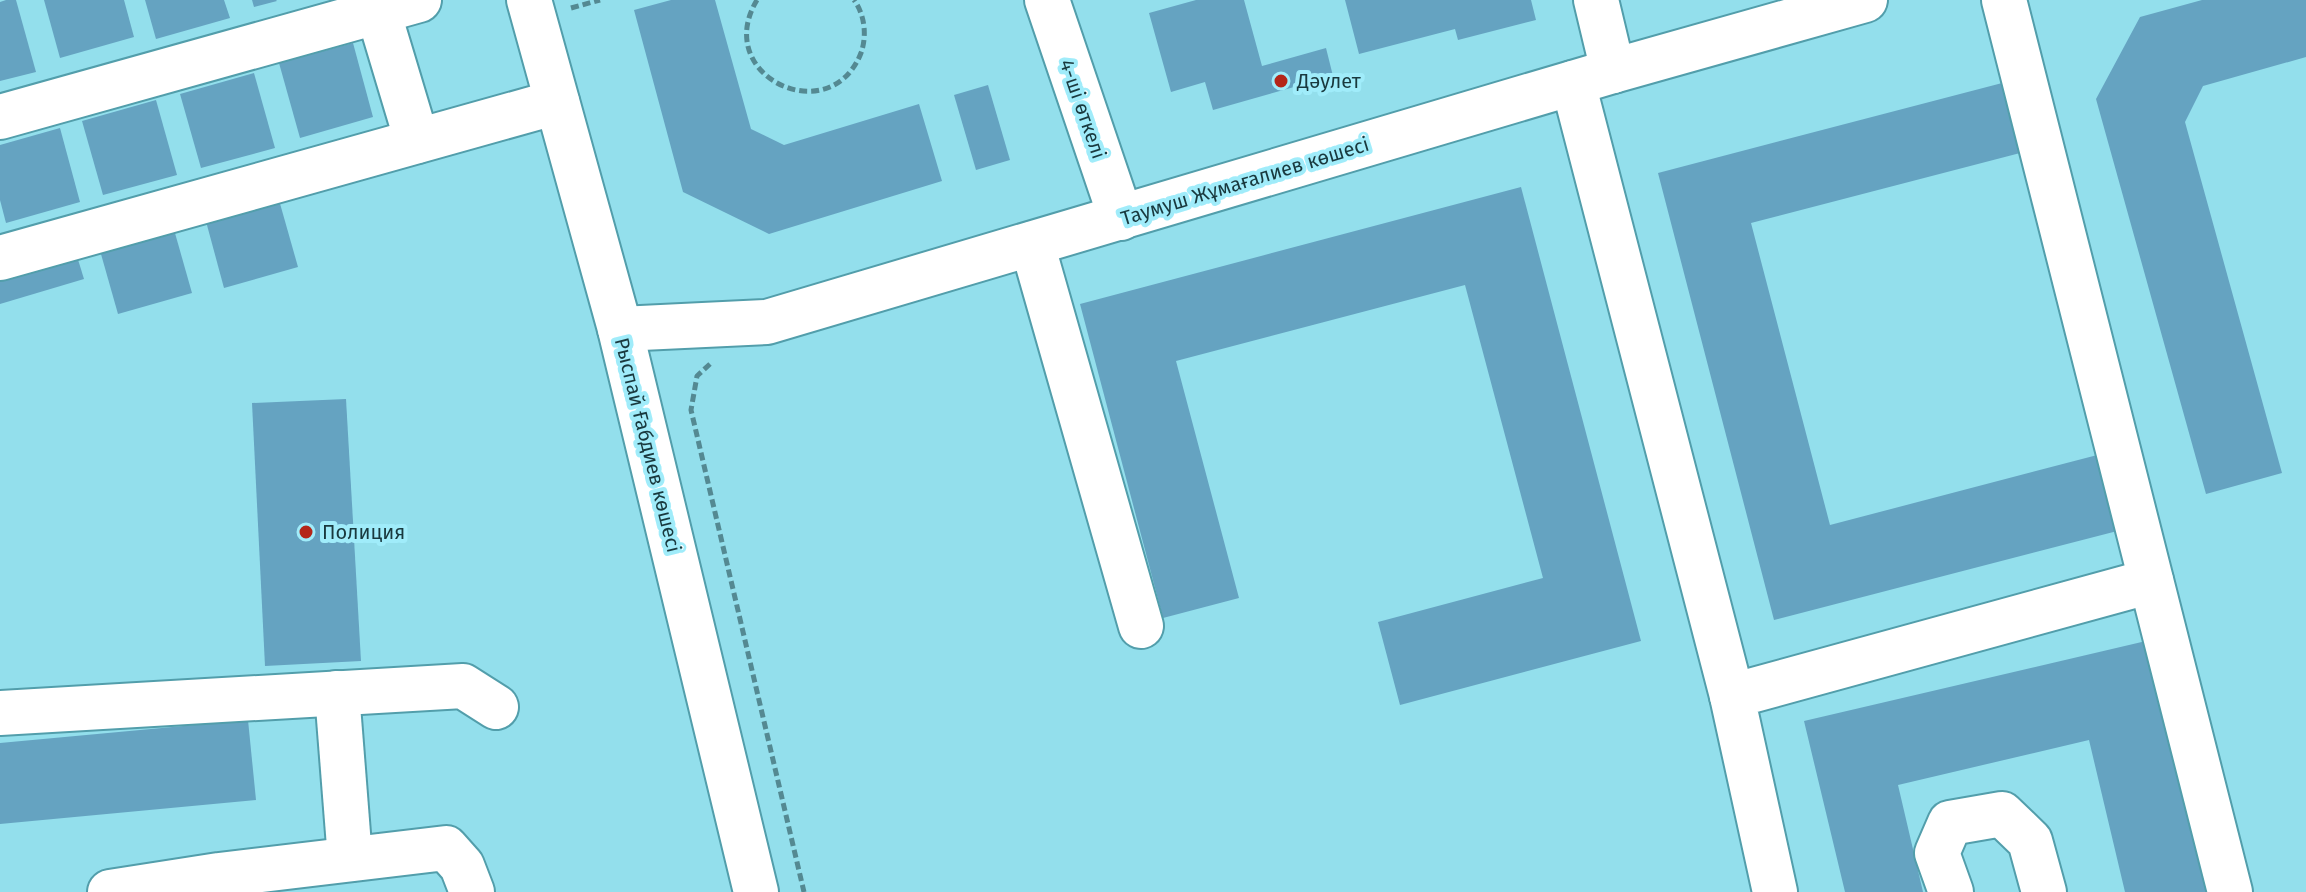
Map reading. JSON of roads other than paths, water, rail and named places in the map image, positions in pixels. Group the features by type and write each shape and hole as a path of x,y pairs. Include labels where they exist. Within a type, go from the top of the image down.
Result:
{"street":[{"path":"0,117 419,0"},
{"name":"Рыспай Ғабдиев көшесі","path":"529,0 620,329 756,892"},
{"name":"4-ші өткелі","path":"1047,0 1121,218"},
{"path":"1596,0 1593,77 1775,892"},
{"name":"Таумуш Жұмағалиев көшесі","path":"620,329 767,322 1593,77 1865,0"},
{"path":"2004,0 2230,892"},
{"path":"378,11 417,141"},
{"path":"0,258 557,102"},
{"path":"1032,244 1141,626"},
{"path":"1732,696 2151,581"},
{"path":"0,713 463,686 496,707"},
{"path":"337,693 350,859"},
{"path":"1951,892 1937,853 1950,823 2002,814 2030,841 2044,892"},
{"path":"110,892 446,848 462,866 472,892"}],"place":[{"name":"Дәулет","path":"1281,81"},
{"name":"Полиция","path":"306,532"}]}
